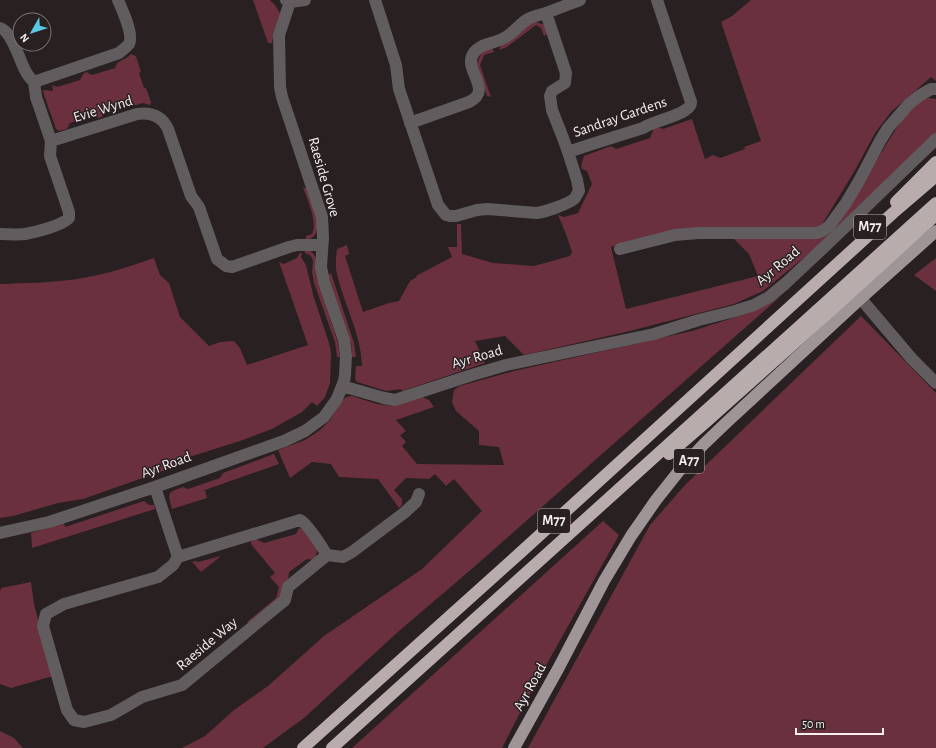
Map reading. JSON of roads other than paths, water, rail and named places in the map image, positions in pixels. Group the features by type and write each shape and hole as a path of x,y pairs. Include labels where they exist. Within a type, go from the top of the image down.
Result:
{"highway":[{"name":"M77","path":"804,293 936,162"},
{"name":"M77","path":"303,748 520,553 804,293 936,176"},
{"name":"M77","path":"332,748 772,349 936,203"},
{"path":"580,524 661,461 706,422 936,215"}],"main road":[{"name":"Ayr Road","path":"514,748 558,669 604,581 631,536 656,500 679,471 703,445 936,231"}],"street":[{"path":"34,82 119,53 124,49 128,45 130,32 118,0"},
{"path":"288,1 305,0"},
{"name":"Sandray Gardens","path":"375,0 396,65 399,89 438,204 446,215 450,216 487,209 537,213 565,204 574,199 579,191 568,152 588,144 643,128 649,124 681,113 690,107 691,102 657,0"},
{"path":"410,123 475,99 479,90 471,64 472,55 476,50 482,46 503,39 528,19 580,0"},
{"name":"Raeside Grove","path":"288,1 279,35 280,87 322,217 323,238 321,267 324,282 344,340 346,356 345,375 342,386"},
{"path":"546,13 566,73 565,83 552,92 550,96 552,110 568,152"},
{"path":"0,28 8,34 26,74 34,82 36,97 51,142 50,156 69,212 69,218 65,222 49,228 24,234 0,234"},
{"name":"Ayr Road","path":"620,249 675,235 698,233 817,233 824,230 833,221 846,203 888,128 909,104 919,96 931,89 936,90"},
{"name":"Evie Wynd","path":"51,142 136,114 144,113 154,116 165,123 168,129 191,196 199,207 217,259 220,262 226,266 232,267 288,247 297,245 322,245"},
{"name":"Ayr Road","path":"0,533 49,522 155,487 284,441 306,431 324,417 337,399 342,386 395,400 506,365 654,334 754,305 769,297 786,283 936,139"},
{"path":"862,298 867,306 912,359 936,383"},
{"path":"155,487 178,557 300,520 310,530 327,555 343,557 352,552 404,513 416,502 419,494"},
{"name":"Raeside Way","path":"178,557 173,565 158,577 64,604 46,614 43,626 67,710 74,720 84,722 111,715 142,697 182,685 285,600 288,587 327,555"}]}
